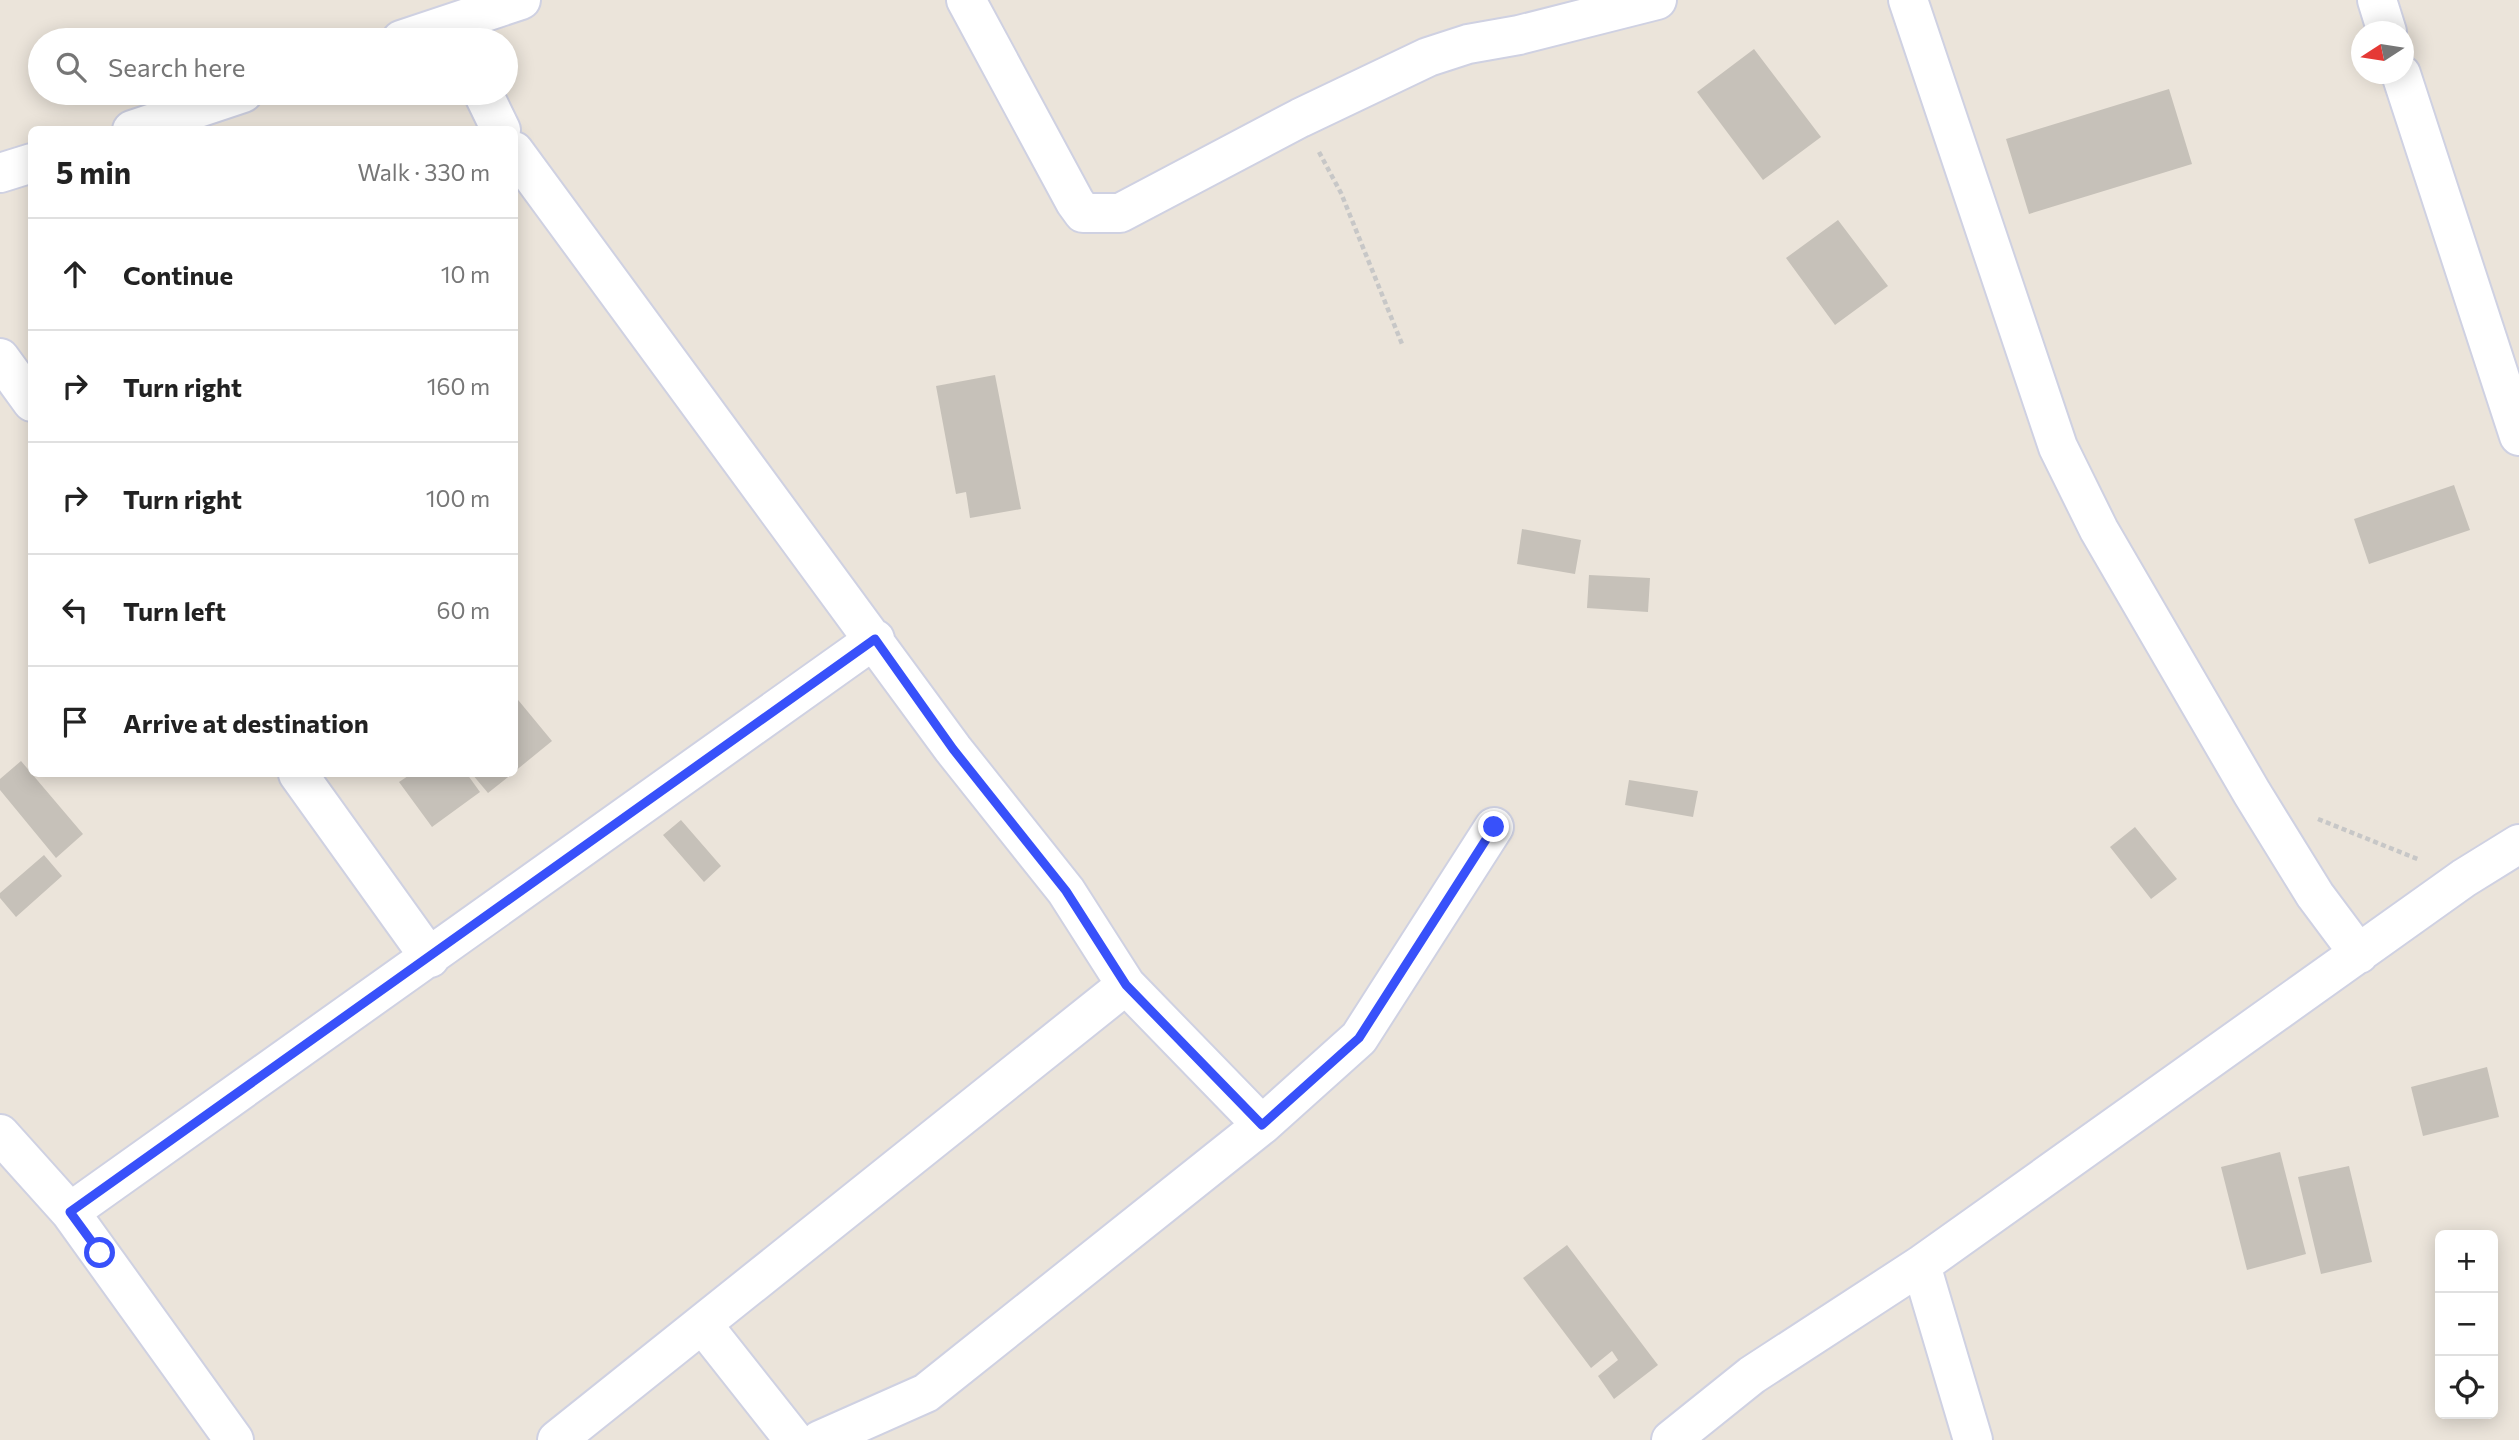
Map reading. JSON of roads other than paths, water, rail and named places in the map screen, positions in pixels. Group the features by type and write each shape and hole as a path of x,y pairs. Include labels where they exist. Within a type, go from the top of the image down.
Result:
{"street":[{"path":"448,22 521,0"},
{"path":"966,0 1083,213 1120,214 1300,118 1428,57 1458,47 1519,35 1657,0"},
{"path":"1908,0 2058,447 2099,530 2252,793 2315,895 2359,954"},
{"path":"2377,0 2384,21"},
{"path":"2404,84 2519,436"},
{"path":"144,126 207,105"},
{"path":"489,105 499,126"},
{"path":"518,156 875,639 953,749 1066,891 1126,985 1262,1125"},
{"path":"0,173 28,164"},
{"path":"0,358 28,396"},
{"path":"70,1212 875,639"},
{"path":"300,777 430,958"},
{"path":"820,1440 926,1393 1262,1125 1359,1038 1494,827"},
{"path":"1671,1440 1752,1375 1921,1265 2464,878 2519,844"},
{"path":"557,1440 1126,985"},
{"path":"0,1134 70,1212 234,1440"},
{"path":"1921,1265 1973,1440"},
{"path":"703,1325 794,1440"}]}
